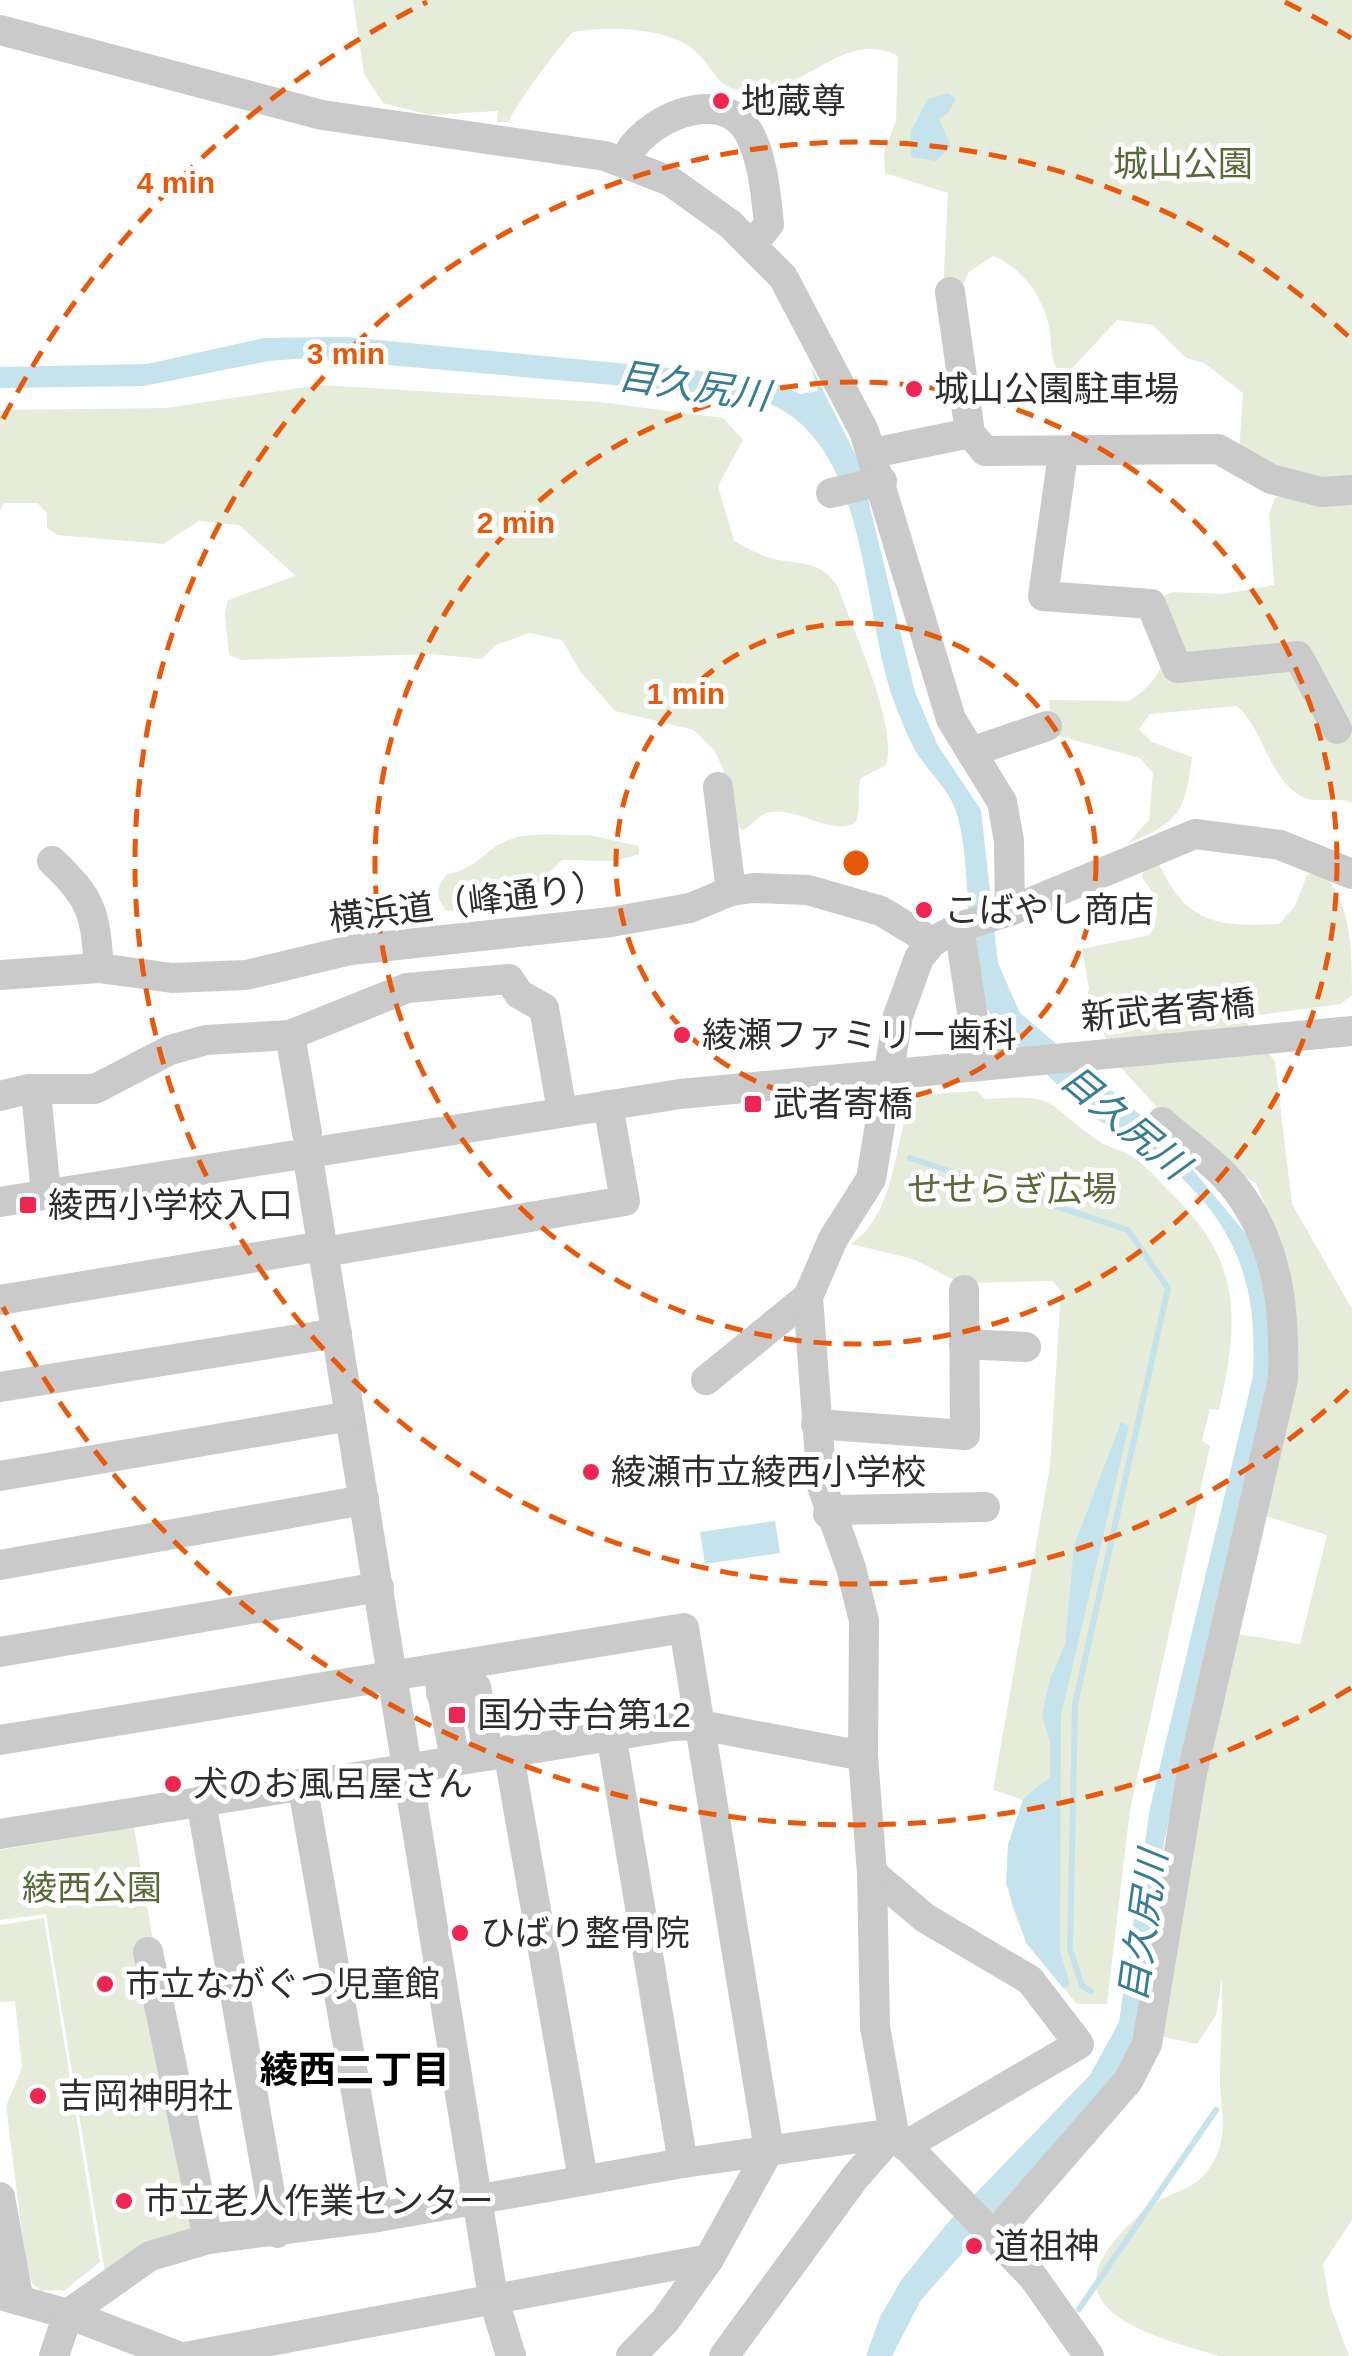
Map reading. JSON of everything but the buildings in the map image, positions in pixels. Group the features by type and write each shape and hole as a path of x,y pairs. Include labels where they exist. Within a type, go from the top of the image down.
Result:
{"street":[{"path":"0,30 322,115 548,146 624,162 670,181 753,244 783,277 876,472 951,719 1002,802 1008,841 1005,912"},
{"path":"624,162 635,139 658,122 710,110 734,115 749,132 767,203 769,224 753,244"},
{"path":"950,292 970,433 985,451 1063,454 1218,448 1271,478 1321,492 1352,490"},
{"path":"835,492 970,433"},
{"path":"1063,454 1044,596 1151,604 1177,668 1298,656 1337,729"},
{"path":"971,752 1047,726"},
{"path":"718,787 731,891"},
{"path":"1089,2356 1052,2299 891,2138 875,2026 872,1874 863,1756 864,1621 851,1568 828,1514 816,1424 808,1297 832,1239 871,1179 906,988 932,942 961,926 1005,912 1196,834 1280,845 1352,874"},
{"path":"52,861 83,891 96,925 99,968"},
{"name":"横浜道（峰通り）","path":"0,975 99,968 198,979 246,975 351,950 611,922 690,908 731,891 808,890 880,911 932,942"},
{"path":"961,926 983,1052"},
{"path":"351,950 368,1003"},
{"path":"0,1096 28,1089 95,1089 162,1053 206,1040 290,1035 407,988 509,979 519,994 544,1008 562,1112"},
{"name":"新武者寄橋","path":"0,1202 307,1143 680,1094 889,1076 983,1052 1352,1031"},
{"path":"290,1035 492,2297 511,2356"},
{"path":"36,1092 46,1194"},
{"path":"0,1300 625,1201 608,1105"},
{"path":"993,2236 1128,2080 1146,2044 1191,1778 1283,1379 1285,1323 1279,1278 1263,1238 1236,1188 1162,1122"},
{"path":"816,1424 965,1435 964,1290"},
{"path":"706,1380 808,1297"},
{"path":"0,1387 337,1333"},
{"path":"964,1344 1026,1347"},
{"path":"0,1476 350,1416"},
{"path":"0,1565 364,1500"},
{"path":"828,1514 837,1510 985,1507"},
{"path":"0,1652 378,1587"},
{"path":"439,1680 684,1628 769,2150 709,2259 665,2321 631,2356"},
{"path":"0,1740 393,1673 476,1687 498,1752 583,2179"},
{"path":"439,1680 455,1758"},
{"path":"0,1834 611,1734 700,1726 863,1756"},
{"path":"611,1734 683,2162"},
{"path":"302,1783 378,2217"},
{"path":"202,1801 277,2232"},
{"path":"724,2356 856,2176 891,2138 1079,2044 1030,1980 924,1918 872,1874"},
{"path":"148,1952 208,2239"},
{"path":"54,2356 68,2314 150,2256 208,2239 378,2217 683,2162 891,2138"},
{"path":"0,2196 8,2293 178,2356"},
{"path":"190,2356 709,2259"}],"green space":[{"name":"城山公園","path":"353,0 1352,0 1352,803 1305,798 1288,786 1254,727 1237,706 1150,714 1139,729 1152,742 1192,757 1189,776 1182,803 1169,822 1127,844 1149,820 1153,773 1140,758 1052,734 1049,700 1129,701 1154,678 1161,667 1165,643 1159,597 1173,592 1224,594 1274,585 1269,514 1275,498 1329,482 1239,454 1243,393 1204,363 1186,358 1153,325 1117,320 1067,374 1059,373 1043,309 1027,281 1011,266 993,256 969,272 959,292 943,292 948,193 885,173 884,152 896,121 898,56 860,50 774,88 754,91 724,84 694,50 669,37 619,29 573,32 527,91 509,122 497,122 498,111 430,115 383,103 364,74"},
{"path":"320,385 599,402 723,418 743,440 718,486 734,541 764,556 814,566 831,577 872,677 888,748 886,765 861,778 855,823 836,826 792,813 770,812 744,830 731,823 713,787 724,771 714,750 694,730 615,711 580,671 562,640 530,633 496,645 482,659 431,654 241,660 229,655 225,614 228,600 296,576 239,525 199,521 163,544 57,535 47,528 47,513 37,503 4,503 0,510 0,410 166,408"},
{"path":"537,835 589,835 639,846 639,854 616,861 562,860 540,882 492,892 479,909 446,911 440,901 438,893 446,875 467,868 508,840"},
{"path":"1157,860 1179,897 1191,909 1219,922 1236,924 1279,924 1295,906 1307,875 1318,871 1338,895 1348,926 1352,995 1341,1004 1243,1017 1275,1062 1292,1204 1352,1309 1352,2220 1323,2264 1330,2305 1349,2356 1219,2356 1130,2324 1110,2310 1098,2292 1098,2270 1112,2243 1144,2211 1203,2176 1221,2143 1222,1978 1216,2015 1197,2044 1155,2035 1231,1633 1300,1644 1327,1535 1265,1516 1282,1247 1256,1183 1196,1151 1116,1062 1094,1012 1085,1003 1089,989 1082,949 1150,935 1157,905 1142,878 1145,864"},
{"name":"せせらぎ広場","path":"977,1091 985,1099 1028,1098 1050,1104 1099,1141 1138,1161 1195,1219 1212,1244 1230,1294 1232,1320 1226,1378 1219,1410 1210,1409 1202,1441 1210,1446 1130,1810 1107,2004 1077,2004 1023,1932 1009,1889 1009,1864 1023,1800 993,1790 1050,1466 1061,1291 1052,1281 960,1283 913,1259 851,1244 868,1229 880,1210 904,1124 916,1100"},
{"name":"綾西公園","path":"134,1827 202,2234 105,2273 46,1914 0,1920 0,1850"},
{"name":"吉岡神明社","path":"44,1918 100,2262 65,2290 41,2291 32,2283 26,2265 6,2106 22,2068 15,2001 0,2002 0,1925"}],"water":[{"path":"948,93 956,99 939,119 951,146 936,161 911,157 911,131 928,99"},
{"name":"目久尻川","path":"347,337 763,377 800,394 818,391 811,366 859,462 915,692 937,744 981,810 998,963 1020,1013 1165,1136 1250,1239 1266,1283 1273,1379 1164,1842 1137,2040 1122,2072 921,2300 892,2356 866,2356 880,2317 902,2279 951,2219 1090,2075 1119,2022 1150,1808 1253,1376 1250,1301 1242,1269 1230,1241 1192,1189 1135,1139 1078,1104 1011,1039 982,999 971,956 965,857 955,809 914,749 893,699 854,522 839,479 818,442 789,414 749,397 308,358 269,361 144,386 0,388 0,367 147,364 264,338"},
{"path":"1121,1422 1129,1426 1061,1715 1060,1951 1070,1985 1064,1989 1026,1943 1006,1883 1008,1845 1023,1799 1050,1777 1050,1742 1042,1715 1050,1679 1065,1645 1074,1546"},
{"path":"775,1521 780,1553 705,1564 700,1532"}],"waterway":[{"path":"910,1158 1128,1230 1168,1288 1075,1704 1070,1949 1082,1986 1091,1991"},
{"path":"1079,2309 1216,2110"}],"place":[{"name":"地蔵尊","path":"721,101"},
{"name":"城山公園駐車場","path":"914,389"},
{"name":"こばやし商店","path":"924,910"},
{"name":"綾瀬ファミリー歯科","path":"682,1035"},
{"name":"武者寄橋","path":"753,1104"},
{"name":"綾西小学校入口","path":"28,1205"},
{"name":"綾瀬市立綾西小学校","path":"591,1472"},
{"name":"国分寺台第12","path":"457,1715"},
{"name":"犬のお風呂屋さん","path":"173,1784"},
{"name":"ひばり整骨院","path":"460,1933"},
{"name":"市立ながぐつ児童館","path":"105,1984"},
{"name":"吉岡神明社","path":"38,2096"},
{"name":"市立老人作業センター","path":"124,2201"},
{"name":"道祖神","path":"974,2246"}],"district":[{"name":"綾西二丁目","path":"355,2070"}]}
